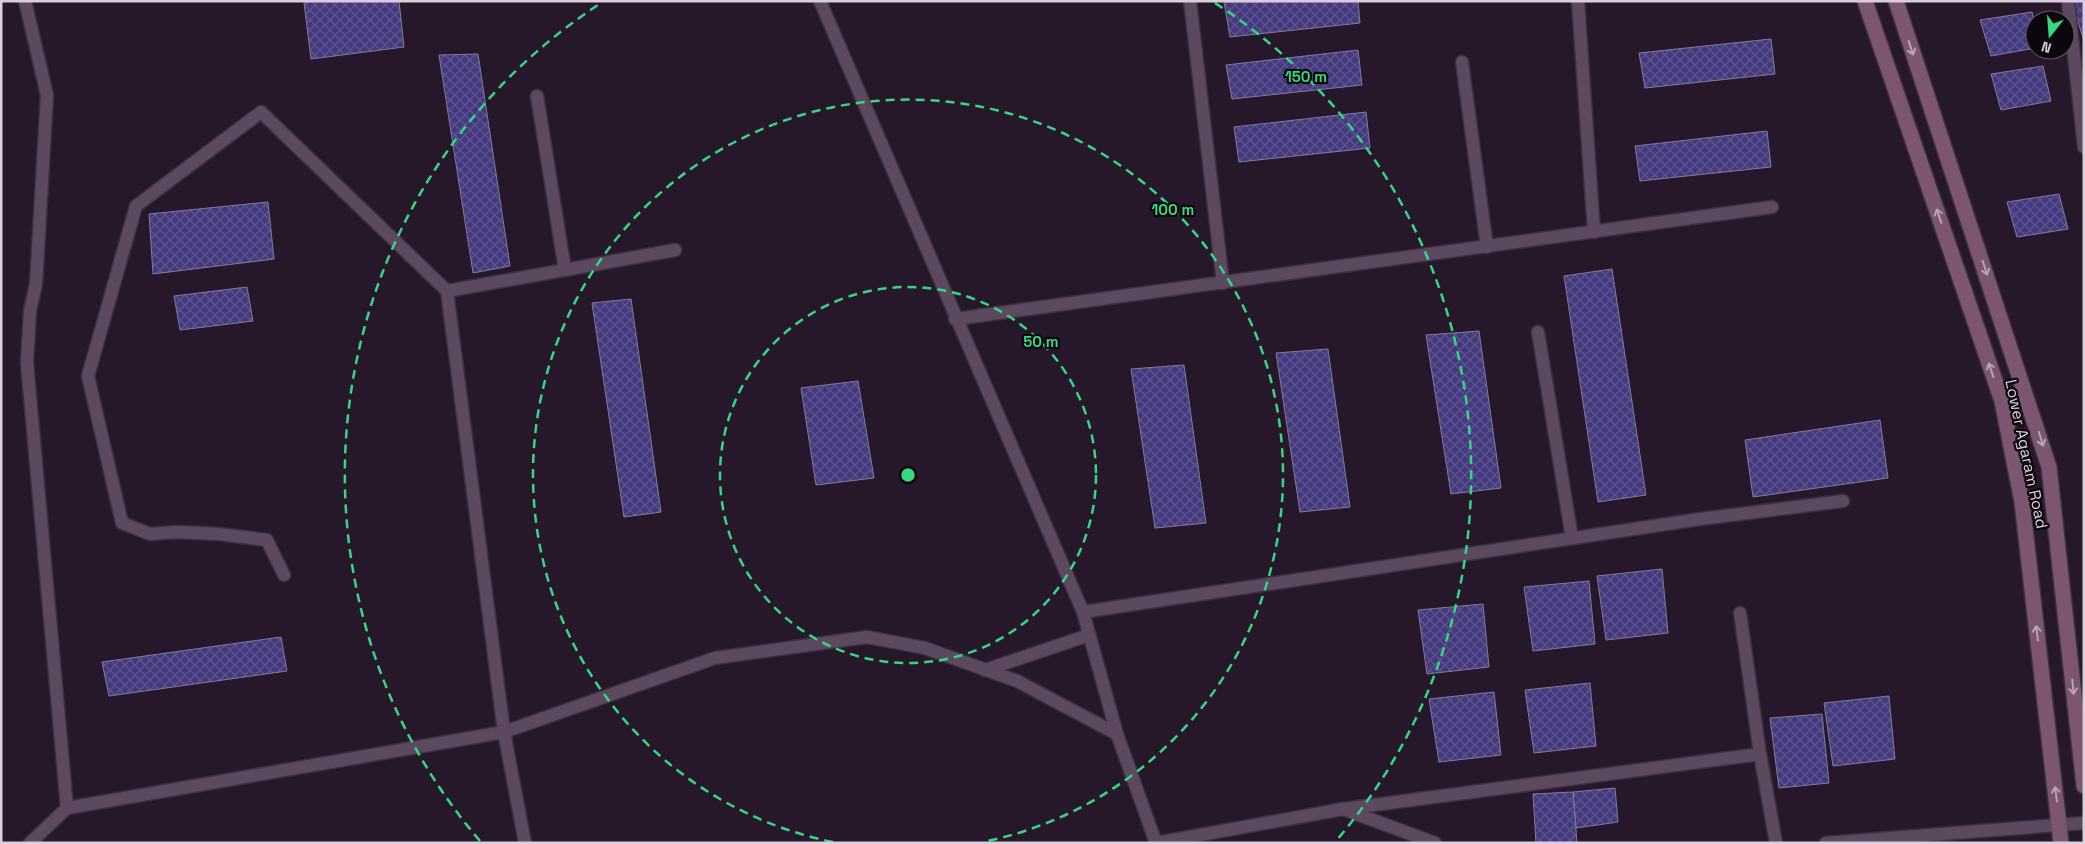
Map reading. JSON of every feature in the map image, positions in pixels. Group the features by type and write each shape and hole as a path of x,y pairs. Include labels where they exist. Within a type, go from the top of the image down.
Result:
{"main road":[{"name":"Lower Agaram Road","path":"1865,1 2002,401 2022,502 2062,843"},
{"name":"Lower Agaram Road","path":"1896,1 2049,467 2080,717 2084,786"}],"lane":[{"path":"25,1 47,95 36,284 30,311 27,363 67,808"},
{"path":"820,1 955,319 1083,612 1117,734 1156,843 1343,810 1760,754"},
{"path":"1190,1 1223,282"},
{"path":"1578,1 1594,232"},
{"path":"2068,1 2079,64 2084,147"},
{"path":"1462,62 1486,247"},
{"path":"537,96 565,270"},
{"path":"284,575 267,540 219,534 177,532 150,534 122,523 88,376 136,206 261,112 447,292 504,732 525,843"},
{"path":"955,319 1772,207"},
{"path":"447,292 675,250"},
{"path":"1538,332 1572,538"},
{"path":"1083,612 1700,518 1843,501"},
{"path":"1740,613 1760,754 1776,843"},
{"path":"985,670 1089,635"},
{"path":"30,843 67,808 504,732 715,658 867,637 925,648 1017,681 1117,734"},
{"path":"1343,810 1435,843"},
{"path":"1826,843 2084,823"}],"building":[{"path":"315,1 399,1 404,47 311,59 304,3"},
{"path":"1358,1 1360,23 1230,37 1224,2"},
{"path":"2084,1 2083,38 2075,10 2072,2"},
{"path":"2025,13 2025,50 1991,56 1980,20"},
{"path":"1771,39 1775,74 1645,88 1639,53"},
{"path":"1358,50 1362,85 1232,99 1226,65"},
{"path":"478,54 510,266 473,273 439,55"},
{"path":"2043,66 2051,101 2001,110 1991,74"},
{"path":"1366,112 1370,148 1239,162 1234,127"},
{"path":"1767,131 1771,167 1640,181 1635,146"},
{"path":"2059,194 2068,229 2017,237 2007,202"},
{"path":"268,202 274,259 153,274 149,214"},
{"path":"1612,269 1646,495 1598,502 1564,276"},
{"path":"247,287 253,321 180,330 174,296"},
{"path":"631,299 661,512 624,517 592,303"},
{"path":"1479,331 1501,488 1451,494 1426,335"},
{"path":"1328,349 1350,507 1300,512 1276,353"},
{"path":"1184,365 1206,523 1155,528 1131,369"},
{"path":"858,381 874,478 816,485 801,388"},
{"path":"1880,420 1888,478 1753,497 1745,440"},
{"path":"1662,569 1668,633 1606,640 1597,576"},
{"path":"1589,581 1595,644 1533,651 1524,587"},
{"path":"1483,604 1489,667 1427,674 1418,610"},
{"path":"281,637 287,671 109,696 102,662"},
{"path":"1590,683 1596,746 1534,753 1525,690"},
{"path":"1494,692 1501,755 1439,762 1429,699"},
{"path":"1889,696 1895,759 1833,766 1824,703"},
{"path":"1822,714 1829,783 1779,788 1770,718"},
{"path":"1615,788 1618,822 1576,828 1573,792"},
{"path":"1573,792 1577,843 1536,843 1533,794"}]}
